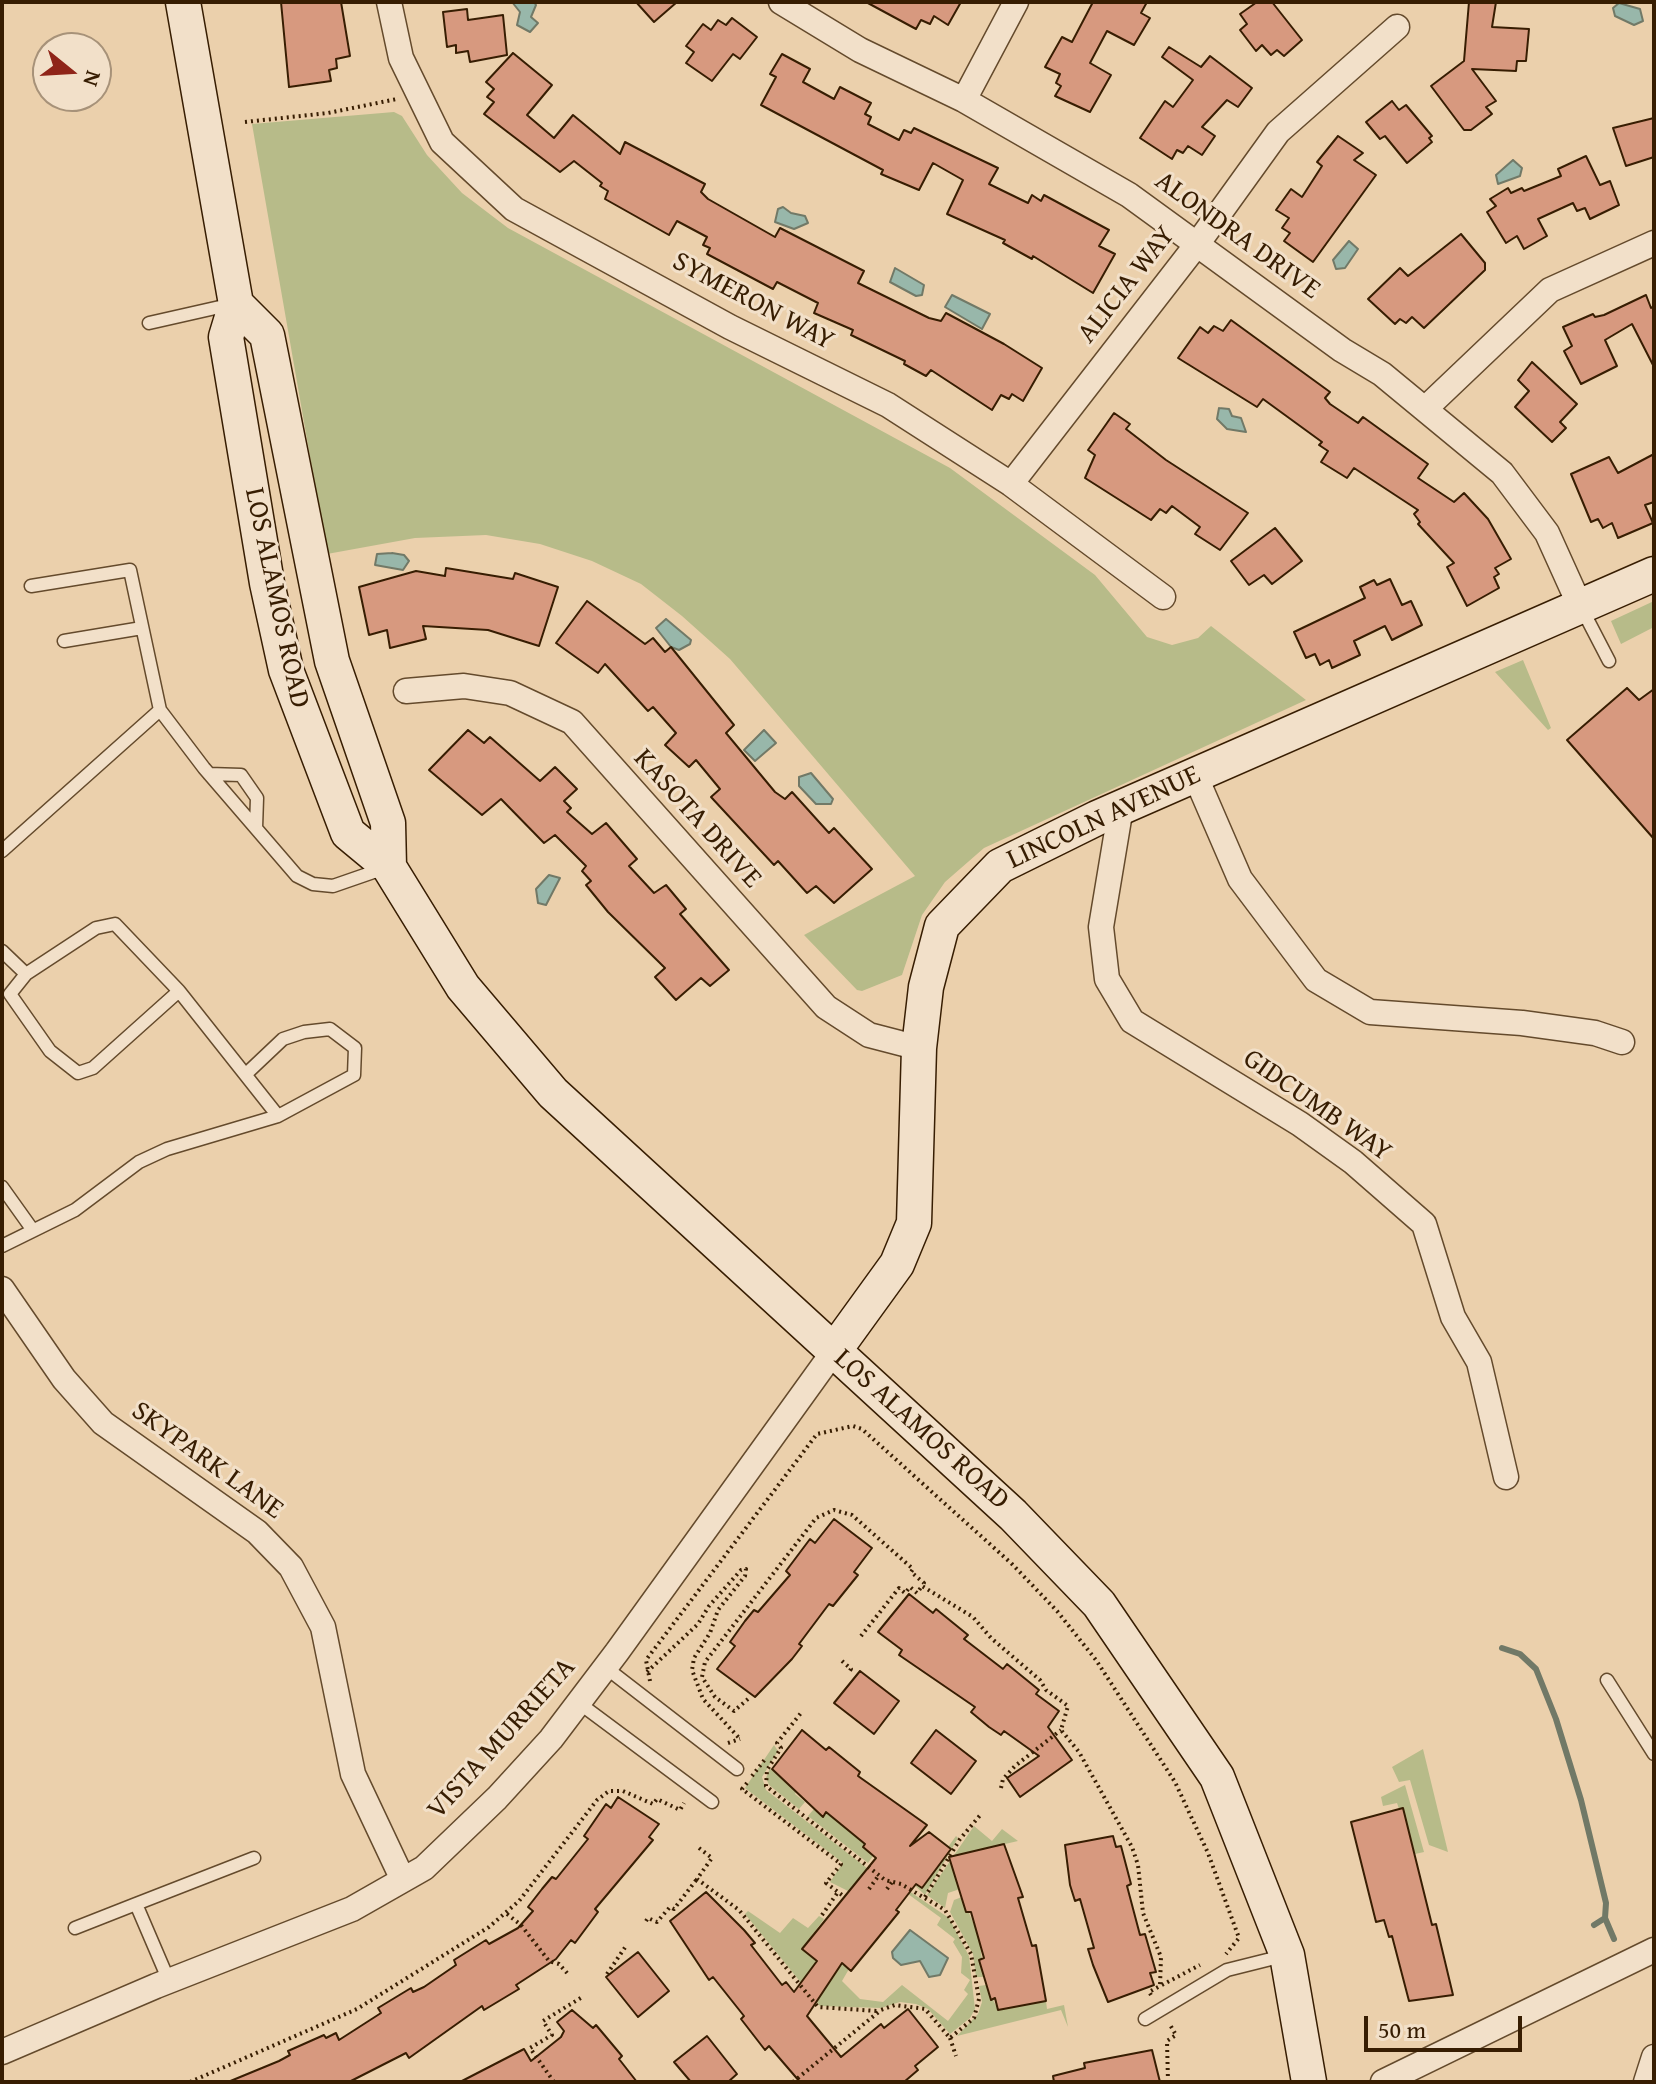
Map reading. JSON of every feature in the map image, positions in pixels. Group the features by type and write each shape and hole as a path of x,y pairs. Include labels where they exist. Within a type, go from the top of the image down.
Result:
{"main road":[{"name":"LOS ALAMOS ROAD","path":"183,2 236,304 226,337 267,583 286,670 348,833 389,867 463,987 553,1093 1013,1515 1099,1604 1217,1777 1287,1955 1309,2082"},
{"name":"LOS ALAMOS ROAD","path":"236,304 267,335 332,661 388,823 389,867"},
{"name":"LINCOLN AVENUE","path":"834,1351 897,1264 914,1223 919,1048 926,987 942,926 1000,866 1121,807 1654,574"}],"street":[{"name":"SYMERON WAY","path":"389,2 401,58 442,142 514,209 730,327 888,405 1011,484 1163,597"},
{"name":"ALONDRA DRIVE","path":"781,2 860,50 964,100 1129,195 1426,408 1502,473 1547,533 1580,606"},
{"path":"964,100 1016,2"},
{"name":"ALICIA WAY","path":"1011,484 1198,243 1278,132 1397,27"},
{"path":"1426,408 1550,290 1654,243"},
{"name":"KASOTA DRIVE","path":"406,691 464,686 510,693 572,722 826,1007 869,1035 919,1048"},
{"path":"1195,775 1240,879 1316,980 1370,1012 1522,1023 1595,1033 1622,1042"},
{"name":"GIDCUMB WAY","path":"1121,807 1101,927 1107,979 1132,1021 1300,1124 1353,1162 1424,1224 1453,1317 1479,1362 1506,1477"},
{"name":"SKYPARK LANE","path":"2,1289 64,1379 103,1423 257,1532 291,1567 323,1627 353,1774 403,1880"},
{"name":"VISTA MURRIETA","path":"2,2052 169,1981 352,1909 424,1868 497,1798 579,1703 834,1351"},
{"path":"1383,2082 1653,1955"},
{"path":"1646,2082 1654,2057"}],"lane":[{"path":"149,323 236,304"},
{"path":"31,586 130,570 160,710 209,774 297,876 313,884 333,886 389,867"},
{"path":"1580,606 1609,661"},
{"path":"64,641 142,628"},
{"path":"2,851 160,710"},
{"path":"209,774 241,775 257,798 256,828"},
{"path":"179,991 93,1068 78,1073 50,1051 10,994 26,974 96,928 115,924 179,991 278,1116"},
{"path":"2,951 26,974"},
{"path":"2,1246 75,1210 139,1162 167,1149 278,1116 354,1075 355,1048 330,1029 304,1032 283,1039 246,1074"},
{"path":"2,1187 32,1229"},
{"path":"605,1667 737,1769"},
{"path":"1607,1680 1654,1754"},
{"path":"579,1703 712,1802"},
{"path":"75,1928 254,1858"},
{"path":"136,1904 169,1981"},
{"path":"1145,2019 1227,1970 1287,1955"}],"path":[{"path":"245,122 328,113 399,99"},
{"path":"661,1690 649,1680 646,1660 817,1434 853,1426 862,1429 972,1525 1057,1611 1130,1709 1175,1782 1225,1896 1239,1938 1225,1955 1215,1959"},
{"path":"748,1699 734,1711 715,1697 702,1677 705,1662 821,1514 834,1510 852,1515 913,1569 911,1572 924,1583 917,1593 910,1587 905,1593 899,1588 861,1636"},
{"path":"647,1672 698,1624 717,1597 743,1568 746,1569 745,1576 718,1610 710,1633 694,1658 692,1670 703,1699 740,1739 731,1743 721,1742"},
{"path":"922,1586 973,1617 991,1638 1040,1680 1046,1690 1068,1706 1061,1730 1015,1766 1003,1779 1001,1788"},
{"path":"842,1661 851,1669 849,1672"},
{"path":"801,1713 777,1743 781,1748 767,1770 766,1786 879,1875 925,1897 951,1917 971,1954 978,2007 974,2018 950,2038"},
{"path":"1061,1730 1079,1752 1132,1847 1139,1871 1143,1913 1160,1952 1160,1986"},
{"path":"766,1758 742,1789 841,1864 826,1883 840,1894 822,1915"},
{"path":"190,2082 357,2009 507,1914 601,1796 618,1789 653,1804 657,1799 680,1810 684,1803"},
{"path":"925,1897 960,1839 982,1813"},
{"path":"646,1921 648,1918 657,1922 670,1907 674,1909 697,1879 712,1858 699,1848"},
{"path":"869,1889 879,1875"},
{"path":"697,1879 739,1910 818,2007 880,2011"},
{"path":"887,1889 892,1882"},
{"path":"507,1914 521,1925 549,1961 559,1964 568,1974"},
{"path":"607,1974 626,1946"},
{"path":"1151,1995 1149,1992 1204,1963"},
{"path":"554,2082 530,2048 552,2035 543,2021 584,1996"},
{"path":"793,2082 880,2011 895,2005 925,2009 950,2038 956,2056"},
{"path":"1166,2018 1176,2035 1167,2041 1168,2082"}],"green space":[{"path":"394,112 402,116 427,155 462,193 508,228 950,468 1095,575 1147,637 1172,645 1198,638 1211,626 1306,700 984,848 945,882 922,915 902,975 862,991 857,990 804,935 915,876 730,659 682,616 641,584 592,561 540,544 486,535 415,538 327,554 252,124"},
{"path":"1654,601 1654,627 1621,644 1611,621"},
{"path":"1523,660 1551,728 1548,730 1495,672"},
{"path":"774,1745 778,1751 762,1777 766,1790 876,1875 850,1892 830,1882 843,1863 745,1788"},
{"path":"1423,1749 1448,1852 1429,1845 1410,1780 1399,1782 1392,1767"},
{"path":"770,1768 797,1789 795,1794 805,1802 799,1809 769,1785 766,1778"},
{"path":"1405,1785 1424,1852 1415,1854 1403,1808 1399,1809 1397,1803 1383,1806 1381,1797"},
{"path":"814,1809 823,1817 826,1812 865,1844 873,1856 868,1863 808,1816"},
{"path":"974,1826 992,1841 1002,1829 1018,1841 979,1850 960,1889 948,1893 945,1908 927,1895"},
{"path":"956,1836 958,1838 925,1895 897,1869 922,1888 951,1849 948,1847"},
{"path":"909,1891 949,1918 969,1956 975,2009 970,2018 950,2034 928,2009 916,2004 900,2002 881,2008 820,2006 745,1914 748,1911 780,1933 793,1918 808,1928 819,1916 824,1919 802,1949 817,1961 805,1977 823,1989 841,1963 849,1969 842,1981 860,1999 883,2002 902,1985 948,2021 968,1994 964,1990 970,1980 961,1973 962,1957 953,1942 955,1939 937,1925 941,1918 908,1894"},
{"path":"962,1897 979,1936 984,1977 976,1977 973,1954 950,1912 954,1900"},
{"path":"986,1985 998,2010 1046,2001 1047,2009 1064,2005 1068,2027 1061,2010 957,2036 978,2014 982,2002 979,1986"}],"shaded area":[{"path":"512,2 534,2 536,5 531,17 538,23 530,32 517,25 520,12"},
{"path":"1619,3 1640,9 1643,21 1634,25 1615,16 1613,8"},
{"path":"1513,160 1522,168 1520,176 1498,184 1496,175"},
{"path":"783,207 791,213 805,216 808,223 794,229 775,222 778,209"},
{"path":"1349,241 1358,249 1345,268 1336,269 1333,260"},
{"path":"895,268 924,285 922,295 916,296 890,282"},
{"path":"952,295 990,314 982,329 945,307"},
{"path":"1219,408 1229,409 1232,416 1241,418 1246,432 1227,429 1217,419"},
{"path":"377,554 404,555 409,561 403,570 375,565"},
{"path":"666,619 691,640 690,644 679,650 671,647 656,628"},
{"path":"764,730 776,743 755,761 744,750"},
{"path":"811,773 833,799 831,804 816,804 799,786 799,777"},
{"path":"549,875 560,878 546,905 538,903 536,889"},
{"path":"910,1930 948,1958 940,1975 929,1977 920,1961 901,1965 893,1958 892,1952"}],"building":[{"path":"281,2 341,2 350,56 336,59 337,68 329,70 331,81 289,87"},
{"path":"636,2 677,2 654,22"},
{"path":"866,2 961,2 948,25 934,16 930,24 921,20 916,29"},
{"path":"1093,2 1147,2 1141,13 1150,18 1134,45 1107,31 1090,63 1111,75 1090,112 1055,96 1061,86 1056,83 1060,74 1045,67 1062,37 1072,42"},
{"path":"1257,2 1272,2 1302,40 1284,56 1277,50 1271,55 1262,45 1256,51 1240,30 1247,24 1240,14"},
{"path":"1469,2 1496,2 1492,27 1529,29 1526,61 1517,61 1516,71 1472,69 1496,101 1486,107 1492,114 1471,130 1464,130 1431,86 1464,61"},
{"path":"467,9 468,20 503,15 507,55 470,62 468,51 456,53 456,45 447,47 443,12"},
{"path":"732,18 757,37 740,59 733,54 712,81 686,63 694,52 686,46 703,24 711,30 718,20 726,25"},
{"path":"1169,47 1201,67 1210,56 1252,88 1238,107 1227,100 1202,127 1215,136 1202,155 1188,146 1183,153 1177,150 1172,159 1140,138 1165,101 1173,107 1193,80 1162,57"},
{"path":"513,53 552,85 527,115 554,138 573,115 620,154 625,142 705,184 701,192 708,199 775,237 780,228 864,271 858,283 929,318 941,321 946,313 1004,344 1042,368 1023,401 1012,394 1009,399 1001,395 992,410 931,370 926,376 904,364 905,361 851,335 853,330 814,313 818,303 777,282 773,289 707,254 710,248 703,245 707,237 677,221 669,235 605,199 608,191 600,186 602,183 574,161 560,172 484,114 494,102 487,97 494,89 486,82"},
{"path":"782,54 810,69 803,82 834,99 840,87 871,103 865,114 871,117 868,124 899,140 904,130 911,133 914,128 998,168 989,184 1028,203 1032,195 1041,201 1044,195 1109,230 1099,246 1115,254 1093,293 1033,256 1032,259 1003,243 1005,240 947,214 963,180 933,163 919,190 881,174 883,170 761,105 776,77 770,74"},
{"path":"1392,101 1399,110 1406,105 1432,136 1429,138 1432,142 1407,163 1385,136 1380,139 1366,122"},
{"path":"1654,118 1654,157 1626,166 1613,128"},
{"path":"1338,136 1363,153 1354,160 1376,175 1313,262 1284,241 1290,233 1282,228 1289,218 1276,210 1291,189 1302,197 1322,166 1317,162"},
{"path":"1586,156 1600,185 1610,181 1619,205 1590,219 1585,208 1577,211 1573,203 1538,219 1547,236 1524,249 1517,236 1506,243 1487,212 1496,206 1490,199 1508,188 1511,193 1522,188 1524,191 1561,176 1558,169"},
{"path":"1461,234 1485,263 1485,270 1424,328 1412,317 1406,323 1400,319 1395,324 1368,299 1400,268 1408,276"},
{"path":"1646,295 1651,308 1654,306 1654,367 1632,324 1605,340 1617,366 1581,384 1564,351 1572,346 1563,327 1593,314 1595,317 1604,315"},
{"path":"1231,320 1330,392 1325,398 1330,404 1358,423 1363,417 1428,464 1418,478 1454,502 1464,493 1488,519 1511,559 1495,568 1499,574 1494,577 1499,588 1467,606 1447,567 1454,563 1418,524 1420,522 1414,514 1418,510 1354,468 1347,478 1321,462 1328,451 1319,445 1322,442 1263,399 1257,407 1178,358 1200,327 1208,333 1214,326 1223,331"},
{"path":"1532,362 1577,404 1560,422 1566,428 1552,442 1515,407 1529,391 1518,380"},
{"path":"1114,413 1130,424 1126,429 1166,460 1248,513 1220,550 1195,534 1200,527 1172,506 1166,513 1160,509 1151,520 1085,478 1095,455 1088,450"},
{"path":"1654,454 1654,502 1645,505 1653,523 1618,538 1612,523 1603,528 1598,519 1591,522 1571,474 1609,457 1618,473"},
{"path":"1275,528 1302,561 1272,584 1264,575 1249,585 1231,561"},
{"path":"446,568 513,579 515,573 558,587 539,646 488,630 423,626 426,639 390,648 387,630 369,635 359,587 416,571 445,576"},
{"path":"1390,579 1402,605 1411,601 1422,625 1392,640 1385,626 1354,641 1360,655 1332,668 1329,660 1320,665 1315,654 1306,658 1294,632 1365,598 1360,587 1374,580 1377,585"},
{"path":"587,601 645,644 653,638 665,652 671,647 734,725 726,733 775,792 785,799 792,792 829,833 834,828 872,869 834,903 816,886 807,893 778,861 774,865 711,797 720,789 696,760 689,767 665,745 676,733 653,707 648,711 605,664 598,673 556,643"},
{"path":"1627,688 1639,700 1654,689 1654,839 1567,740"},
{"path":"468,730 484,743 490,737 540,781 555,767 577,789 564,801 571,808 567,812 592,834 606,823 637,859 629,866 654,893 666,885 686,909 680,914 729,970 710,986 701,978 676,1000 655,977 665,968 608,912 586,885 591,881 582,871 586,866 555,835 544,843 501,799 482,815 429,770"},
{"path":"834,1519 872,1548 854,1572 858,1575 833,1606 829,1604 799,1644 802,1646 792,1659 755,1697 717,1669 735,1646 730,1642 745,1621 754,1610 758,1612 790,1575 786,1571 810,1539 815,1543"},
{"path":"909,1594 933,1613 936,1609 968,1635 964,1639 1003,1669 1007,1664 1039,1690 1036,1694 1059,1711 1048,1727 1072,1760 1020,1797 1007,1778 1039,1756 1004,1731 1001,1735 989,1727 971,1712 975,1707 899,1655 902,1650 878,1632"},
{"path":"860,1671 899,1701 874,1734 834,1703"},
{"path":"802,1730 826,1750 829,1747 860,1772 858,1776 927,1825 910,1846 929,1832 951,1849 922,1888 916,1884 896,1910 899,1912 851,1971 842,1963 807,2016 841,2057 881,2024 884,2028 908,2009 938,2047 915,2066 918,2070 904,2082 800,2082 769,2046 765,2050 741,2019 744,2016 713,1977 709,1980 670,1921 706,1892 755,1943 751,1945 782,1985 786,1982 794,1992 817,1961 802,1949 876,1858 863,1847 865,1844 826,1812 823,1817 772,1769"},
{"path":"936,1730 976,1761 951,1794 911,1763"},
{"path":"618,1797 659,1824 649,1837 653,1840 595,1909 598,1912 575,1943 571,1940 556,1959 516,1985 519,1989 484,2010 482,2006 409,2058 406,2053 349,2082 228,2082 279,2061 290,2055 288,2051 324,2035 326,2038 336,2033 339,2040 381,2013 378,2008 411,1988 413,1992 424,1987 456,1965 454,1960 486,1940 489,1944 518,1928 533,1911 528,1907 542,1889 552,1877 556,1879 588,1839 584,1836 606,1804 611,1808"},
{"path":"1403,1808 1453,1995 1409,2001 1392,1936 1389,1937 1384,1920 1376,1922 1351,1822"},
{"path":"1113,1836 1116,1847 1121,1846 1131,1884 1127,1886 1140,1935 1145,1934 1156,1972 1150,1973 1154,1985 1108,2002 1088,1949 1094,1948 1080,1899 1075,1901 1070,1885 1065,1845"},
{"path":"1004,1844 1023,1897 1018,1898 1032,1946 1036,1945 1046,2001 998,2010 995,1998 991,2000 979,1960 984,1958 971,1912 966,1912 949,1857"},
{"path":"638,1952 669,1991 638,2017 606,1977"},
{"path":"572,2010 593,2028 596,2025 622,2056 619,2059 637,2082 460,2082 524,2049 531,2061 561,2037 564,2031 557,2022"},
{"path":"707,2036 737,2074 728,2082 691,2082 674,2062"},
{"path":"1152,2050 1160,2082 1054,2082 1053,2076 1085,2068 1084,2063"}],"waterway":[{"path":"1502,1648 1520,1654 1536,1669 1556,1719 1581,1800 1606,1903 1605,1918 1594,1925"},
{"path":"1605,1918 1614,1939"}]}
